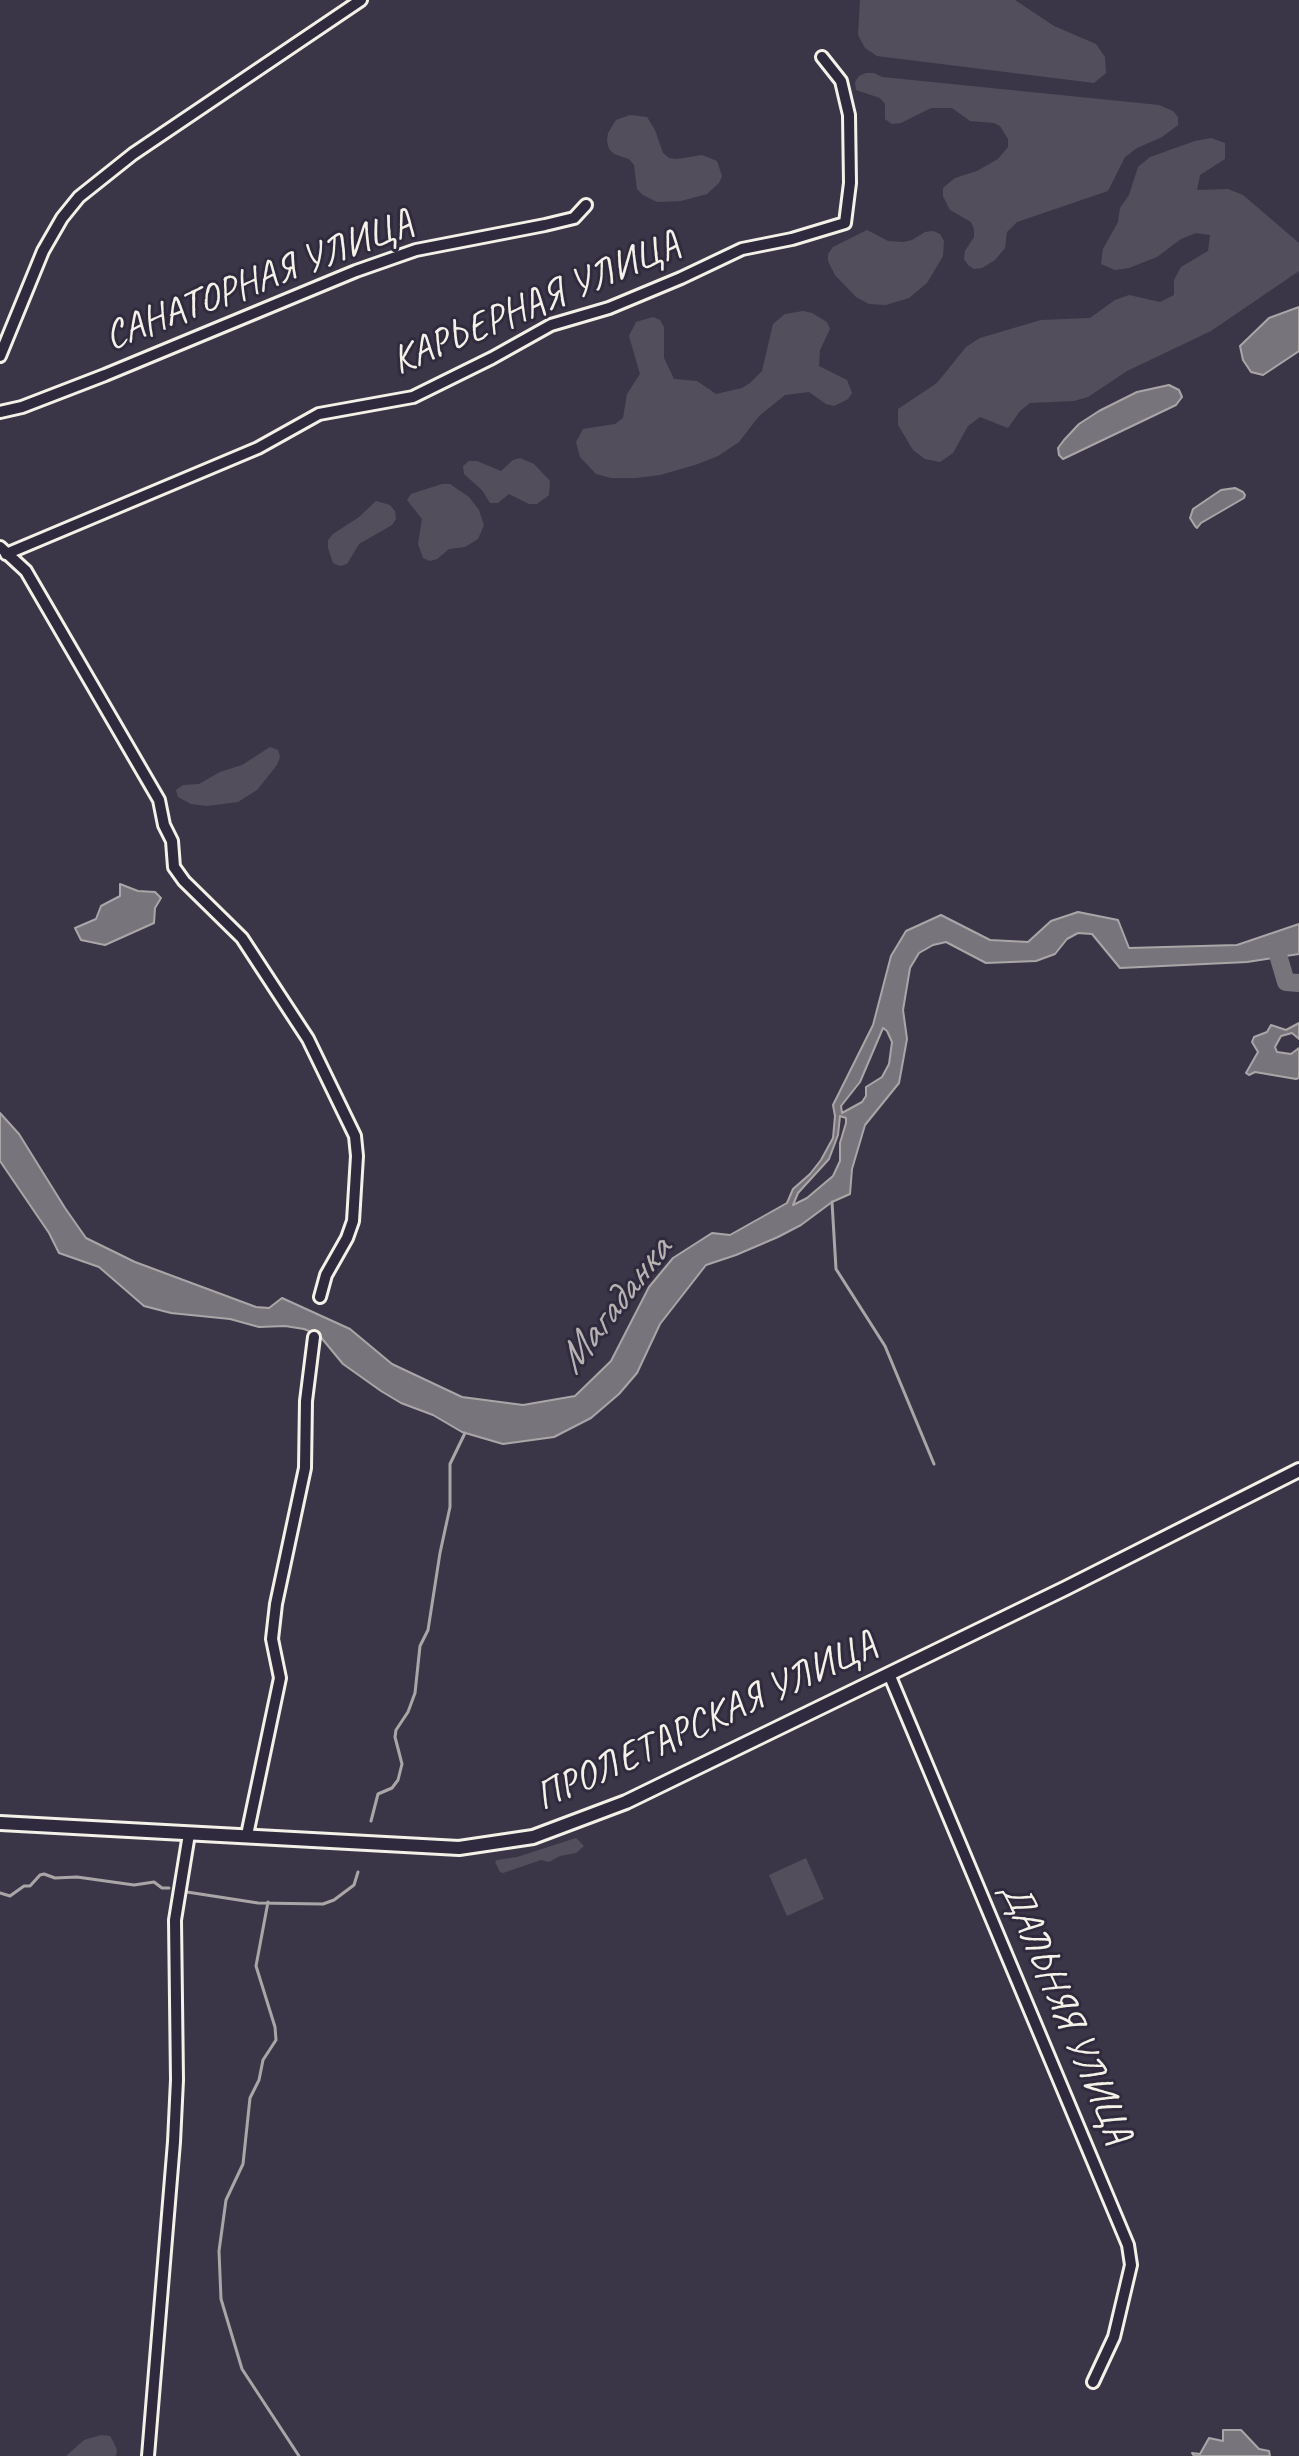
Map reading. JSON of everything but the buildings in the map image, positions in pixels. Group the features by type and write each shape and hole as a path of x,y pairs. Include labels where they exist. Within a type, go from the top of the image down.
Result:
{"main road":[{"name":"ПРОЛЕТАРСКАЯ УЛИЦА","path":"0,1823 459,1848 533,1837 626,1802 1066,1588 1299,1470"}],"street":[{"path":"0,356 43,251 70,206 87,189 133,154 361,0"},
{"name":"КАРЬЕРНАЯ УЛИЦА","path":"3,550 258,448 319,414 413,397 551,325 609,308 742,249 792,239 845,223 850,183 849,115 841,81 822,57"},
{"name":"САНАТОРНАЯ УЛИЦА","path":"0,412 22,407 118,370 356,271 416,250 574,218 586,205"},
{"path":"3,550 26,571 159,800 164,825 172,841 174,867 184,881 242,938 308,1039 355,1136 357,1156 353,1221 326,1275 320,1297"},
{"path":"247,1835 280,1678 272,1639 276,1604 305,1468 306,1401 314,1337"},
{"name":"ДАЛЬНЯЯ УЛИЦА","path":"889,1674 1128,2245 1131,2265 1114,2337 1093,2382"},
{"path":"148,2456 174,2142 177,2080 175,1920 189,1834"}],"shaded area":[{"path":"860,0 1015,0 1054,26 1096,44 1105,57 1106,73 1094,83 877,56 865,48 858,35"},
{"path":"866,73 1159,105 1173,111 1178,117 1178,125 1125,157 1108,191 1017,222 1007,232 1005,248 995,260 974,269 964,259 965,251 974,237 974,229 971,222 950,210 943,196 943,188 955,178 977,171 998,159 1008,147 1008,139 1000,126 970,121 952,108 931,108 901,123 892,124 885,119 885,104 880,98 856,90 855,82"},
{"path":"630,115 647,117 663,153 669,158 702,155 717,161 722,176 719,183 707,194 681,201 657,202 643,195 637,189 634,165 629,159 614,154 607,141 616,120"},
{"path":"1211,138 1225,143 1225,159 1200,175 1197,190 1228,189 1243,195 1299,243 1299,271 1211,331 1127,371 1088,397 1074,401 1030,403 1008,428 980,417 968,426 953,453 940,462 925,459 913,450 898,425 898,409 937,383 966,347 980,338 1041,320 1090,318 1115,300 1129,295 1160,302 1174,295 1174,280 1181,267 1208,251 1210,235 1196,233 1181,239 1157,257 1115,270 1101,264 1103,249 1118,222 1120,208 1129,195 1138,167 1150,157"},
{"path":"867,230 888,241 904,242 933,231 940,234 944,241 943,256 927,283 909,298 886,305 869,304 856,297 835,275 828,261 833,247"},
{"path":"1299,307 1299,351 1263,375 1251,372 1243,360 1240,346 1269,318"},
{"path":"803,311 827,322 830,329 820,350 819,366 847,380 852,393 848,399 834,406 809,392 785,395 759,416 739,442 718,456 660,475 611,478 596,474 580,457 576,442 583,429 615,424 623,418 627,394 640,374 629,336 636,322 653,317 660,320 664,327 664,358 674,379 697,381 716,394 750,383 762,371 773,324 785,314"},
{"path":"1169,385 1179,390 1182,397 1176,405 1063,459 1059,455 1058,448 1064,440 1079,424 1099,411 1137,392"},
{"path":"520,458 534,464 550,481 549,495 537,504 529,504 509,494 498,503 490,503 482,490 464,474 463,466 469,461 501,471"},
{"path":"450,484 469,497 479,510 484,525 478,539 465,547 449,549 430,561 423,558 418,544 422,519 407,500 411,494"},
{"path":"1235,488 1243,492 1244,498 1197,528 1195,526 1190,518 1193,509 1221,490"},
{"path":"376,501 390,505 395,511 396,519 392,525 359,544 347,564 340,566 333,563 328,540"},
{"path":"270,747 278,750 280,757 277,765 257,790 238,802 207,806 191,804 178,797 176,790 183,785 199,784 220,772 242,765"},
{"path":"120,884 138,891 155,892 161,898 155,908 154,923 105,945 81,940 75,928 96,919 101,906 120,896"},
{"path":"1078,912 1118,920 1129,948 1237,945 1299,924 1299,954 1247,962 1120,968 1092,934 1078,933 1067,939 1055,954 1036,961 986,963 946,942 919,953 910,968 903,1010 907,1039 899,1083 865,1125 852,1169 850,1194 778,1237 706,1265 660,1324 637,1373 619,1394 591,1418 554,1437 503,1444 462,1432 381,1391 343,1364 319,1335 304,1329 259,1327 230,1319 171,1313 144,1306 99,1267 59,1253 0,1161 0,1113 19,1134 86,1238 135,1262 256,1307 269,1308 282,1298 350,1329 392,1364 462,1397 523,1405 575,1396 611,1361 649,1287 673,1258 712,1233 730,1235 787,1203 793,1189 821,1160 833,1138 833,1105 873,1025 891,956 906,931 941,915 990,940 1028,942 1051,921","holes":["883,1028 892,1042 889,1064 882,1077 866,1087 862,1102 842,1113 841,1106 860,1082","840,1116 846,1118 846,1123 840,1143 840,1161 833,1176 807,1198 793,1205 798,1193 829,1159 838,1135"]},
{"path":"1299,1023 1299,1039 1292,1033 1281,1036 1275,1047 1277,1052 1291,1054 1299,1048 1299,1078 1246,1073 1258,1052 1252,1042 1254,1037 1267,1032 1271,1025 1286,1030"},
{"path":"576,1838 584,1846 576,1853 549,1862 541,1860 503,1873 495,1862 517,1857"},
{"path":"806,1858 824,1899 787,1916 769,1875"},
{"path":"1223,2430 1241,2430 1259,2449 1269,2451 1270,2456 1194,2456 1192,2453 1200,2454 1209,2438 1223,2441"},
{"path":"110,2436 117,2450 116,2456 66,2456 84,2440"}],"waterway":[{"path":"1276,948 1286,982 1299,983"},
{"path":"832,1202 836,1269 885,1346 934,1464"},
{"path":"371,1821 378,1794 392,1788 398,1780 402,1764 396,1730 408,1712 415,1693 420,1646 428,1630 450,1507 450,1464 465,1433"},
{"path":"187,1892 258,1903 323,1904 354,1885 358,1872"},
{"path":"0,1893 10,1896 24,1886 30,1886 44,1874 55,1878 77,1877 134,1885 154,1882 162,1888 169,1888"},
{"path":"268,1902 256,1966 275,2027 276,2040 263,2060 259,2080 250,2098 243,2164 226,2200 219,2251 221,2299 242,2369 299,2456"}],"water label":[{"name":"Магаданка","path":"615,1306"}]}
